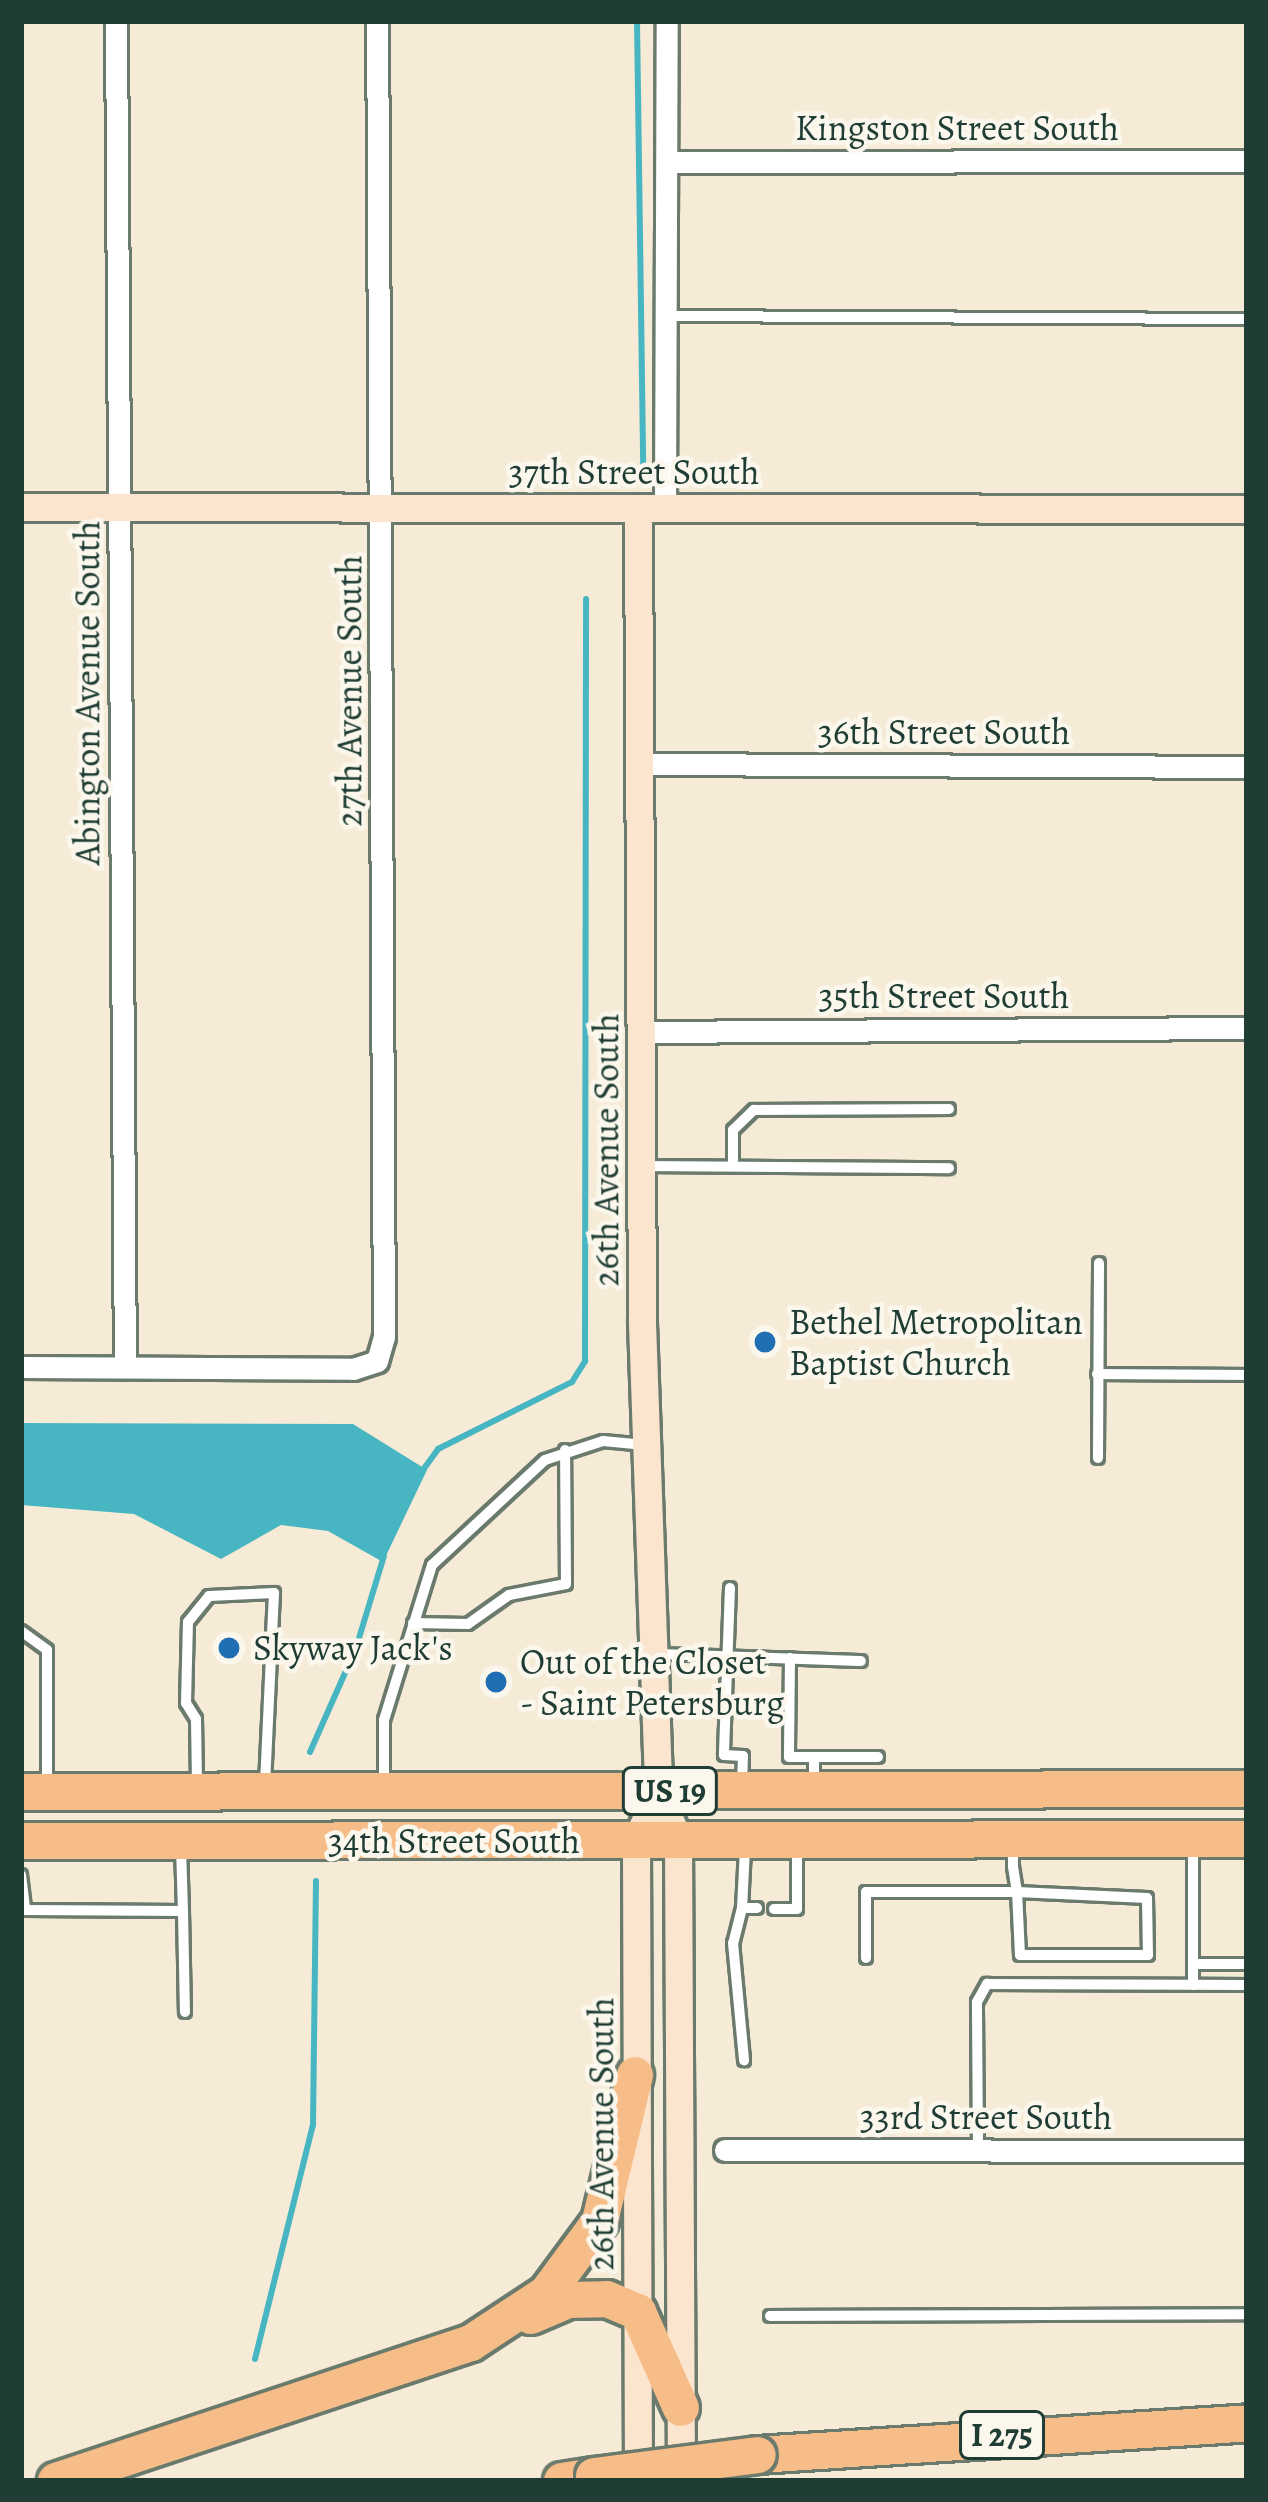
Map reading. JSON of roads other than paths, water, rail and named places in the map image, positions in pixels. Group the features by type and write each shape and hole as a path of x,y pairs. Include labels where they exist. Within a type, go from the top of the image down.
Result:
{"highway":[{"name":"34th Street South","path":"34,1792 742,1791 814,1774 1247,1789"},
{"name":"34th Street South","path":"21,1841 1247,1839"},
{"path":"471,2343 547,2294 600,2221 635,2075"},
{"path":"56,2481 471,2343 568,2300 607,2299 638,2312 681,2408"},
{"name":"I 275","path":"578,2478 758,2455 1247,2423"}],"street":[{"name":"Abington Avenue South","path":"116,21 125,1365"},
{"name":"27th Avenue South","path":"125,1365 353,1369 377,1360 384,1337 377,21"},
{"name":"26th Avenue South","path":"667,21 666,316 651,508 641,764 642,1166 658,1791 678,1839 681,2481"},
{"name":"Kingston Street South","path":"668,162 1247,161"},
{"name":"37th Street South","path":"21,507 1247,509"},
{"name":"36th Street South","path":"641,764 1247,767"},
{"name":"35th Street South","path":"642,1032 1247,1028"},
{"path":"21,1366 125,1365"},
{"name":"26th Avenue South","path":"638,2481 636,1841 658,1791"},
{"name":"33rd Street South","path":"725,2150 1247,2151"}],"lane":[{"path":"666,316 1247,320"},
{"path":"733,1166 733,1130 754,1110 950,1109"},
{"path":"642,1166 950,1168"},
{"path":"1098,1458 1099,1263"},
{"path":"1097,1374 1247,1375"},
{"path":"384,1791 384,1720 432,1565 512,1486 565,1450 603,1441 649,1446"},
{"path":"413,1623 478,1622 509,1594 566,1584 565,1450"},
{"path":"730,1588 724,1755 743,1756 742,1791"},
{"path":"197,1792 196,1719 186,1703 188,1622 208,1596 274,1593 265,1792"},
{"path":"21,1630 47,1650 34,1792"},
{"path":"657,1654 861,1661"},
{"path":"790,1658 788,1757 814,1774 878,1756"},
{"path":"744,2060 733,1943 742,1908 746,1839"},
{"path":"774,1909 797,1909 797,1839"},
{"path":"866,1958 866,1892 1017,1892 1147,1898 1148,1955 1020,1955 1017,1892 1014,1839"},
{"path":"1193,1839 1193,1984"},
{"path":"181,1841 185,2012"},
{"path":"21,1875 25,1910 183,1911"},
{"path":"742,1908 757,1908"},
{"path":"1193,1964 1247,1964"},
{"path":"978,2151 977,2002 987,1984 1247,1985"},
{"path":"770,2316 1247,2314"}],"water":[{"path":"21,1423 353,1424 427,1470 383,1562 328,1531 281,1525 221,1559 134,1514 21,1505"}],"waterway":[{"path":"637,21 643,473"},
{"path":"420,1474 438,1449 572,1382 585,1361 586,599"},
{"path":"310,1752 356,1648 384,1556"},
{"path":"255,2359 313,2125 316,1881"}],"place":[{"name":"Bethel Metropolitan Baptist Church","path":"765,1342"},
{"name":"Skyway Jack's","path":"229,1648"},
{"name":"Out of the Closet - Saint Petersburg","path":"496,1682"}]}
